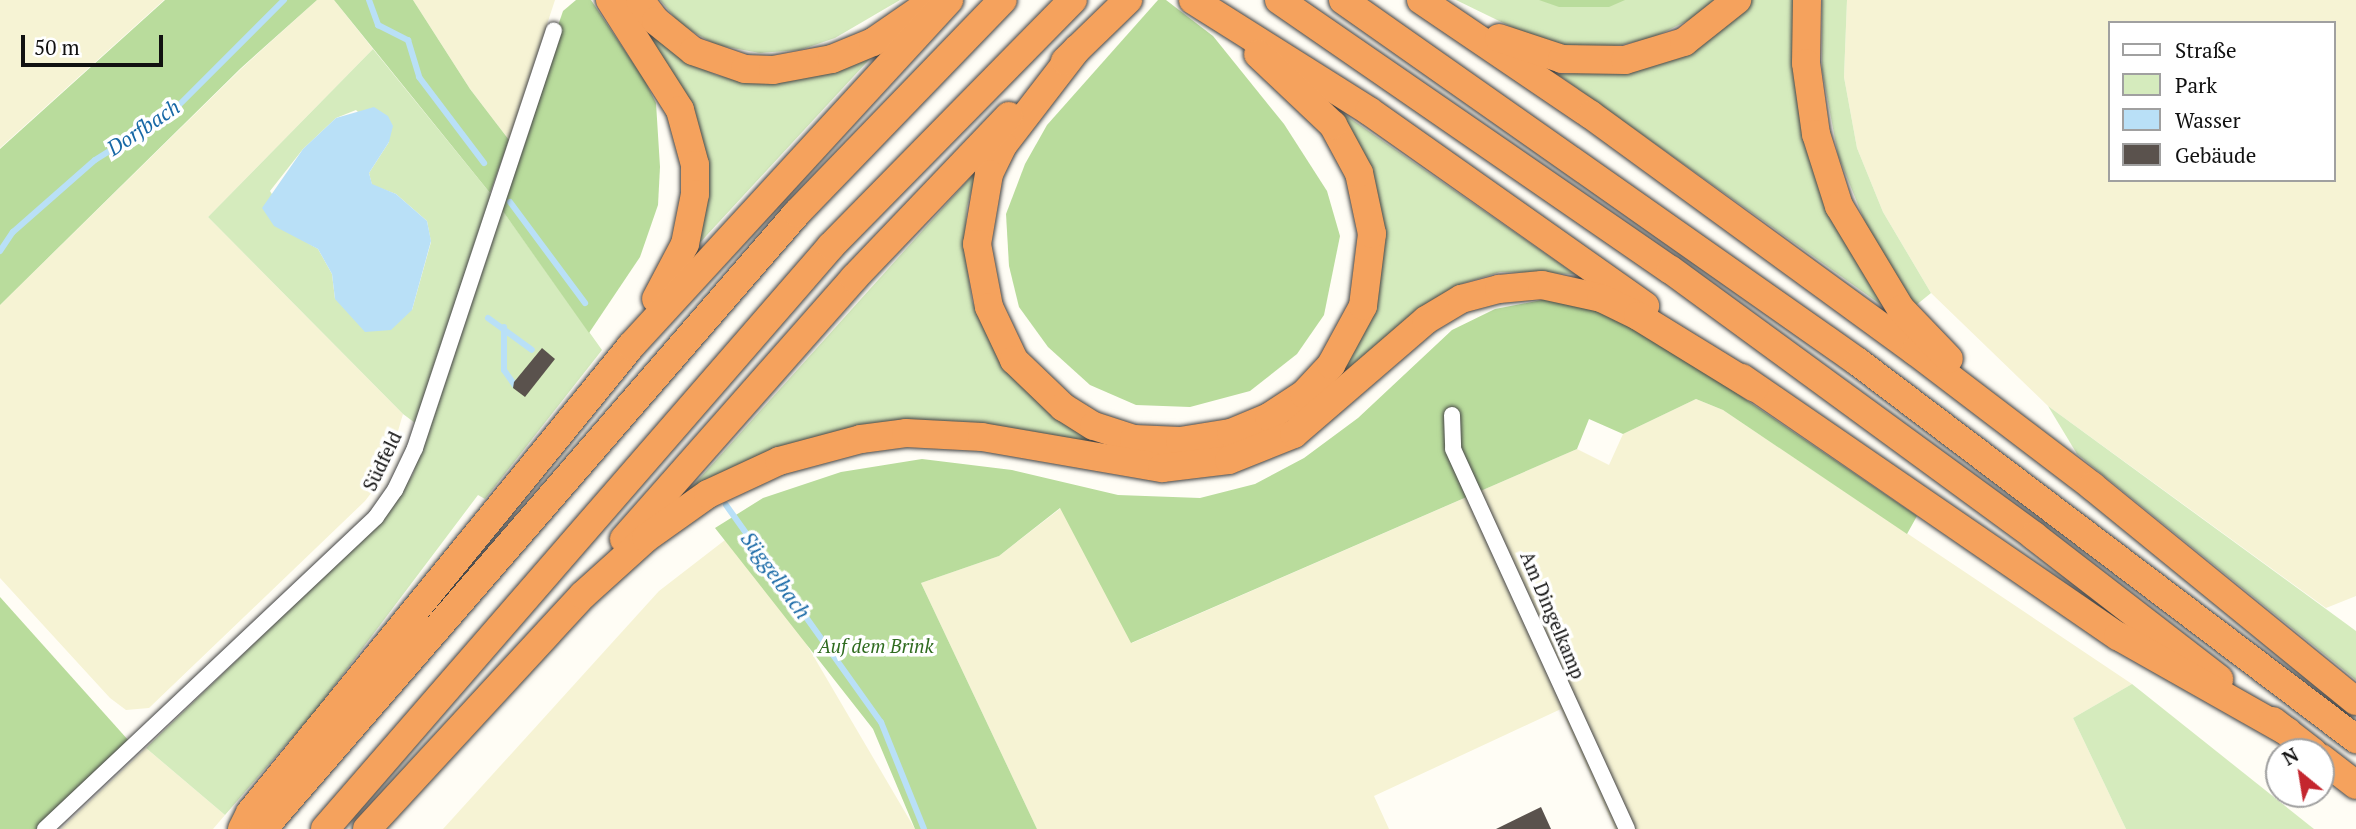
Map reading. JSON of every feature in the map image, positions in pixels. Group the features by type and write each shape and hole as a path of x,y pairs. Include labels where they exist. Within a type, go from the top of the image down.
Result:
{"highway":[{"path":"610,0 680,110 695,165 695,194 685,244 631,346"},
{"path":"640,0 656,21 693,51 745,69 773,70 832,59 863,46 933,0"},
{"path":"242,829 250,813 631,346 949,0"},
{"path":"263,829 797,213 1003,0"},
{"path":"326,829 831,246 1073,0"},
{"path":"583,594 601,565 854,278 1128,0"},
{"path":"1279,0 1693,286 2034,536 2296,738"},
{"path":"1343,0 1858,362 2356,739"},
{"path":"1421,0 1749,228 2031,440 2356,701"},
{"path":"1440,0 1510,44 1562,59 1596,62 1650,55 1684,42 1737,0"},
{"path":"1807,0 1807,63 1816,134 1852,233 1901,309 2031,440"},
{"path":"1077,50 1003,145 989,174 977,244 995,328 1014,360 1038,387 1094,426 1134,439 1180,441 1231,433 1269,417 1296,400 1331,366 1363,306 1372,234 1359,173 1333,125 1198,3"},
{"path":"1198,3 1251,32 1380,119 1755,388 2118,636 2288,732"},
{"path":"367,829 583,594 646,538 708,494 779,461 861,439 906,433 982,437 1162,468 1229,460 1294,433 1426,320 1461,299 1499,289 1542,285 1601,298 1638,316 1755,388"},
{"path":"2335,769 2356,785"}],"street":[{"name":"Südfeld","path":"45,829 376,517 395,490 415,448 554,31"},
{"name":"Am Dingelkamp","path":"1452,415 1453,449 1627,829"}],"shaded area":[{"path":"0,0 164,0 0,148"},
{"path":"317,0 334,0 373,49 208,217 403,414 385,475 365,501 149,708 126,710 110,698 0,578 0,305 242,68"},
{"path":"413,0 555,0 509,140 470,89"},
{"path":"1847,0 2356,0 2356,596 2326,608 2048,406 1931,293 1883,212 1857,148 1844,77"},
{"path":"1696,399 1723,410 2132,684 2073,718 2126,829 1615,829 1561,709 1374,796 1389,829 1037,829 921,583 999,556 1061,508 1132,643 1577,449 1609,465 1623,434"},
{"path":"725,540 797,628 915,829 443,829 659,591"},
{"path":"146,748 225,815 213,829 61,829"}],"green space":[{"path":"165,0 317,0 241,68 0,305 0,149"},
{"path":"334,0 413,0 470,89 509,140 490,193"},
{"path":"576,0 591,0 645,81 656,103 660,167 658,205 640,257 589,333 497,203 563,11"},
{"path":"660,0 900,0 835,38 800,50 760,53 716,45 681,25"},
{"path":"1158,0 1166,0 1213,36 1284,124 1327,191 1340,236 1324,315 1297,354 1250,391 1190,407 1136,405 1090,385 1048,347 1019,307 1009,266 1006,214 1025,164 1047,125"},
{"path":"1456,0 1714,0 1691,19 1652,38 1612,47 1574,47 1530,36"},
{"path":"1539,0 1625,0 1609,7 1559,7"},
{"path":"1751,0 1797,0 1796,49 1894,314 1557,74 1635,70"},
{"path":"1822,0 1847,0 1844,77 1857,148 1883,212 1931,293 1915,306 1867,227 1838,155 1822,70"},
{"path":"638,21 683,59 716,75 752,83 878,50 695,248 704,199"},
{"path":"373,49 490,193 602,350 485,499 478,495 316,710 225,815 146,748 383,519 413,474 426,431 403,414 208,217","holes":["356,110 389,142 369,173 372,185 396,194 427,221 431,242 412,310 335,299 332,274 318,249 299,238 270,191 303,149 336,118"]},
{"path":"1341,112 1575,274 1500,272 1461,284 1418,309 1318,402 1284,427 1214,454 1141,455 973,422 906,421 845,430 792,445 736,467 681,499 977,170 967,207 964,248 972,301 991,344 1020,383 1062,419 1102,439 1177,451 1213,448 1282,421 1314,397 1342,367 1364,332 1382,266 1382,221 1373,178"},
{"name":"Auf dem Brink","path":"1547,299 1579,302 1639,327 1917,516 1907,534 1723,410 1696,399 1623,434 1589,419 1577,449 1131,643 1060,508 999,556 921,583 1037,829 915,829 873,729 715,528 763,498 841,472 922,459 1012,470 1118,495 1200,498 1255,484 1304,458 1358,418 1452,330 1495,309"},
{"path":"2048,406 2356,631 2356,680 2077,454"},
{"path":"0,597 129,741 36,829 0,829"},
{"path":"2132,684 2265,790 2265,808 2288,808 2314,829 2126,829 2073,718"}],"water":[{"path":"374,107 388,116 393,126 389,142 369,173 372,184 396,194 427,221 431,241 412,310 391,330 365,332 335,299 332,274 318,249 274,226 262,208 303,149 336,118"}],"building":[{"path":"542,348 555,359 525,397 513,388 514,382"},
{"path":"1541,807 1551,829 1496,829"}],"waterway":[{"name":"Dorfbach","path":"0,251 13,232 95,160 173,111 284,0"},
{"name":"Süggelbach","path":"369,0 378,25 408,40 419,77 484,163"},
{"name":"Süggelbach","path":"510,202 585,303"},
{"path":"488,318 532,350"},
{"path":"504,327 504,370 515,386"},
{"name":"Süggelbach","path":"726,505 881,722 924,829"}]}
